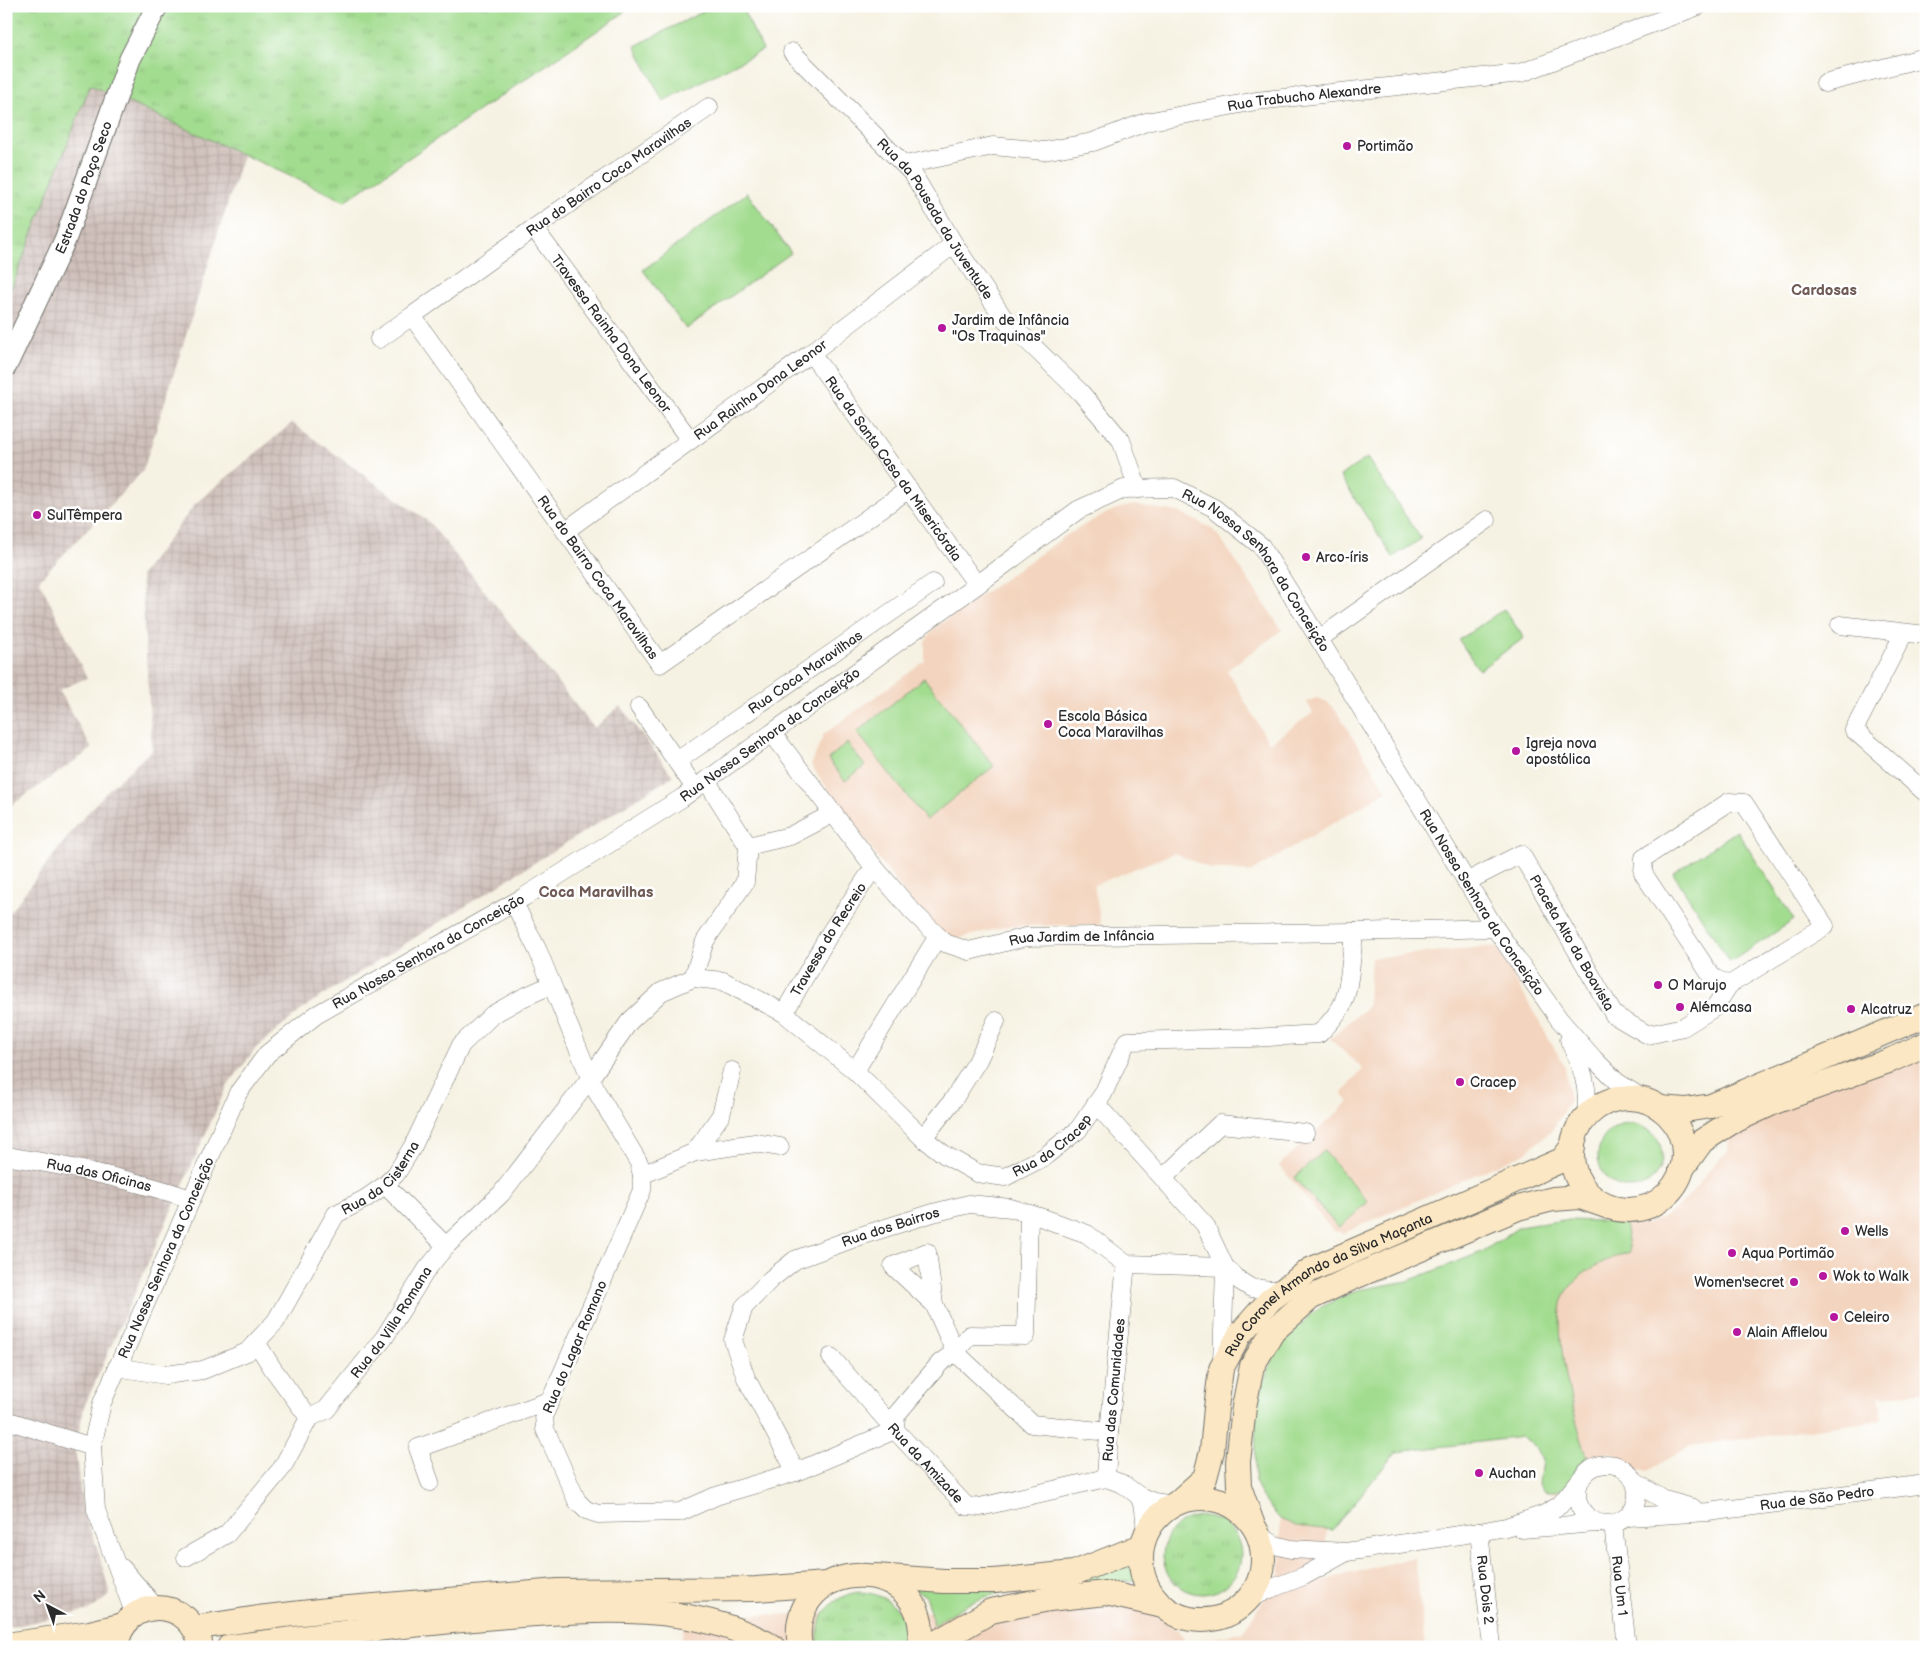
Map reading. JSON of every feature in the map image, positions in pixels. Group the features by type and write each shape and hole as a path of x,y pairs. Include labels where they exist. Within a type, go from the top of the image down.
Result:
{"main road":[{"name":"Rua Coronel Armando da Silva Maçanta","path":"1176,1504 1205,1478 1212,1451 1222,1370 1240,1334 1270,1300 1310,1270 1562,1160 1572,1146 1576,1133 1586,1117 1597,1107 1616,1100 1635,1099 1654,1105 1685,1110 1711,1106 1926,1014"},
{"name":"Rua Coronel Armando da Silva Maçanta","path":"1255,1529 1239,1486 1238,1462 1244,1407 1252,1366 1273,1331 1310,1298 1352,1278 1518,1208 1553,1199 1580,1197 1609,1207 1630,1210 1649,1206 1670,1190 1681,1170 1702,1141 1730,1123 1777,1101 1891,1060 1926,1044"},
{"name":"Rua Coronel Armando da Silva Maçanta","path":"1654,1105 1672,1120 1680,1134 1683,1153 1681,1170"},
{"name":"Rua Coronel Armando da Silva Maçanta","path":"1572,1146 1573,1165 1580,1183 1592,1197 1609,1207"},
{"path":"929,1647 991,1611 1049,1599 1106,1593 1163,1606 1187,1618 1204,1620 1221,1617 1237,1609 1246,1600 1256,1586 1262,1570 1263,1552 1255,1529 1237,1509 1219,1500 1199,1498 1176,1504 1156,1518 1144,1540 1141,1562 1144,1579 1152,1594 1163,1606"},
{"path":"6,1645 90,1633 138,1616 175,1611 187,1619 197,1637 258,1618 336,1609 549,1592 756,1589 826,1584 848,1576 861,1574 944,1582 986,1581 1074,1574 1144,1540"},
{"path":"875,1576 893,1584 911,1602 918,1615 920,1647"},
{"path":"800,1647 799,1630 803,1612 810,1600 826,1584"},
{"path":"229,1647 438,1622 549,1613 639,1611 686,1616 751,1634 773,1647"},
{"path":"116,1647 117,1638 138,1616"}],"street":[{"name":"Estrada do Poço Seco","path":"6,366 65,240 130,59 156,6"},
{"name":"Rua Trabucho Alexandre","path":"906,165 993,146 1044,151 1077,145 1093,142 1146,122 1256,101 1521,73 1698,6"},
{"name":"Rua da Pousada da Juventude","path":"792,52 906,165 954,244 1003,317 1081,394 1121,440 1138,489"},
{"path":"1825,83 1926,57"},
{"name":"Rua do Bairro Coca Maravilhas","path":"379,339 708,107"},
{"name":"Travessa Rainha Dona Leonor","path":"534,228 690,440"},
{"name":"Rua Rainha Dona Leonor","path":"565,531 811,352 954,244"},
{"name":"Rua do Bairro Coca Maravilhas","path":"412,316 660,664 909,489"},
{"name":"Rua da Santa Casa da Misericórdia","path":"811,352 977,585"},
{"name":"Rua Nossa Senhora da Conceição","path":"138,1616 96,1510 92,1447 102,1403 238,1093 267,1054 316,1015 514,903 701,784 1078,510 1124,489 1174,488 1214,508 1261,546 1495,928 1560,1019"},
{"path":"1319,639 1487,520"},
{"name":"Rua Coca Maravilhas","path":"677,761 933,583"},
{"path":"1840,626 1926,635"},
{"path":"863,632 881,655"},
{"path":"1904,633 1854,730 1926,793"},
{"path":"639,707 677,761 701,784 748,846 745,882 705,941 693,978"},
{"name":"Rua Jardim de Infância","path":"772,733 874,867 912,912 945,943 969,951 1026,937 1495,928"},
{"name":"Praceta Alto da Boavista","path":"1466,882 1521,854 1614,1015 1648,1035 1683,1027 1715,1007 1729,985 1825,926 1744,803 1729,802 1644,858 1643,872 1712,977 1729,985"},
{"path":"748,846 790,836 834,813"},
{"name":"Travessa do Recreio","path":"784,1013 830,933 874,867"},
{"path":"514,903 538,951 594,1087 638,1163 642,1175 695,1152 755,1143 780,1147"},
{"name":"Rua da Cracep","path":"693,978 722,981 784,1013 855,1071 924,1138 945,1155 977,1173 1005,1177 1044,1157 1078,1130 1103,1094 1127,1040 1251,1038 1319,1034 1329,1024 1343,1002 1354,932"},
{"path":"855,1071 938,936"},
{"name":"Rua da Villa Romana","path":"309,1418 326,1410 378,1346 427,1269 446,1246 501,1194 591,1077 628,1022 661,992 693,978"},
{"name":"Rua da Cisterna","path":"117,1367 165,1375 203,1370 247,1352 276,1321 336,1214 365,1199 385,1185 396,1174 412,1146 461,1045 492,1015 522,998 551,985"},
{"path":"1560,1019 1594,1059 1617,1082 1654,1105"},
{"path":"1560,1019 1582,1069 1588,1102 1586,1117"},
{"path":"924,1138 958,1092 978,1060 996,1020"},
{"path":"695,1152 721,1115 732,1071"},
{"path":"1096,1104 1204,1225 1226,1267 1240,1281 1252,1288 1283,1291"},
{"path":"1163,1178 1220,1124 1305,1133"},
{"name":"Rua das Oficinas","path":"6,1156 44,1162 157,1188 191,1199"},
{"name":"Rua do Lagar Romano","path":"642,1175 642,1190 544,1415 545,1429 577,1501 586,1510 598,1514 680,1512 716,1496 796,1472 895,1430"},
{"path":"385,1185 446,1246"},
{"name":"Rua dos Bairros","path":"796,1472 746,1378 733,1340 744,1307 771,1279 795,1260 860,1236 933,1213 969,1204 1011,1208 1087,1234 1126,1264"},
{"path":"895,1430 896,1415 940,1363 955,1352 970,1335 1026,1336 1029,1214"},
{"path":"1126,1264 1226,1267"},
{"name":"Rua das Comunidades","path":"1126,1264 1106,1478 1122,1484 1139,1496 1154,1502 1176,1504"},
{"path":"1222,1370 1226,1267"},
{"path":"934,1304 955,1352 1032,1424 1109,1432"},
{"path":"186,1557 227,1534 282,1468 309,1418 273,1369 256,1342"},
{"name":"Rua da Amizade","path":"830,1357 966,1506 980,1507 1106,1478"},
{"path":"430,1482 418,1448 549,1401"},
{"path":"6,1420 92,1447"},
{"path":"1255,1529 1275,1545 1291,1549 1346,1552 1506,1527 1545,1514 1560,1505 1581,1479 1592,1468 1601,1464 1613,1464 1622,1468 1635,1482 1664,1500 1708,1512"},
{"path":"1581,1479 1577,1488 1578,1504 1581,1511 1589,1520 1612,1522 1636,1505 1635,1482"},
{"name":"Rua de São Pedro","path":"1479,1532 1612,1522 1708,1512 1926,1484"},
{"path":"1139,1496 1144,1509 1144,1540"},
{"name":"Rua Um 1","path":"1612,1522 1627,1647"},
{"name":"Rua Dois 2","path":"1479,1532 1492,1647"},
{"path":"1246,1600 1304,1576 1346,1552"}],"shaded area":[{"path":"90,85 243,155 143,471 39,580 87,678 59,690 92,749 6,809 6,302"},
{"path":"292,423 429,522 594,728 620,706 673,776 309,1004 256,1048 226,1088 84,1407 75,1451 84,1513 99,1553 110,1595 90,1610 6,1628 6,917 80,821 111,787 152,750 141,575 196,503"},
{"name":"Escola Básica Coca Maravilhas","path":"1134,505 1178,512 1211,528 1221,539 1282,630 1227,670 1269,743 1313,713 1307,702 1316,698 1326,701 1336,711 1387,791 1251,872 1211,869 1174,853 1094,885 1101,925 1009,926 955,939 939,932 910,901 811,765 824,734 925,661 925,642 933,629 1067,535 1116,509"},
{"name":"Cracep","path":"1496,946 1565,1067 1570,1099 1553,1129 1525,1153 1343,1233 1333,1231 1279,1165 1349,1102 1342,1094 1363,1069 1330,1039 1368,1006 1371,958"},
{"path":"1926,1044 1926,1391 1879,1396 1882,1420 1690,1446 1647,1471 1637,1470 1612,1452 1587,1457 1568,1484 1556,1493 1545,1492 1539,1484 1542,1459 1533,1444 1522,1437 1396,1452 1360,1497 1327,1523 1324,1580 1415,1557 1425,1647 680,1647 686,1616 991,1611 1125,1596 1178,1630 1186,1643 1242,1633 1265,1598 1280,1587 1280,1517 1255,1481 1256,1409 1267,1371 1283,1341 1317,1309 1358,1290 1408,1281 1482,1252 1519,1227 1564,1220 1645,1225 1665,1217 1680,1205 1714,1164 1728,1151 1730,1123"}],"green space":[{"path":"6,6 627,6 622,14 345,201 90,85 6,302"},
{"path":"714,6 741,6 763,50 663,101 635,46"},
{"path":"747,193 791,253 686,329 643,270"},
{"path":"1367,458 1421,539 1393,557 1340,476"},
{"path":"1504,609 1524,638 1479,670 1459,640"},
{"path":"924,678 994,766 926,820 857,732"},
{"path":"847,743 865,766 845,781 828,759"},
{"path":"1737,831 1794,920 1730,962 1673,873"},
{"path":"1630,1124 1648,1130 1656,1138 1662,1156 1656,1174 1648,1182 1630,1188 1612,1182 1604,1174 1598,1156 1604,1138 1612,1130"},
{"path":"1324,1151 1368,1202 1339,1228 1294,1178"},
{"path":"1564,1220 1625,1224 1630,1252 1611,1258 1585,1273 1570,1287 1565,1295 1561,1310 1560,1329 1566,1375 1587,1457 1570,1481 1559,1489 1545,1492 1539,1484 1542,1459 1533,1444 1522,1437 1396,1452 1332,1530 1296,1526 1280,1519 1262,1498 1255,1481 1256,1409 1267,1371 1283,1341 1317,1309 1358,1290 1408,1281 1482,1252 1519,1227"},
{"path":"1202,1516 1217,1519 1230,1527 1238,1540 1241,1555 1238,1570 1230,1583 1217,1591 1202,1594 1187,1591 1174,1583 1166,1570 1163,1555 1166,1540 1174,1527 1187,1519"},
{"path":"1130,1561 1137,1581 1057,1584 1004,1592 979,1599 956,1611 934,1626 925,1595 909,1588"},
{"path":"859,1592 870,1593 880,1597 896,1608 905,1625 905,1647 819,1647 819,1627 827,1610 841,1598"}],"place":[{"name":"Portimão","path":"1347,146"},
{"name":"Jardim de Infância \"Os Traquinas\"","path":"942,328"},
{"name":"SulTêmpera","path":"37,515"},
{"name":"Arco-íris","path":"1306,557"},
{"name":"Escola Básica Coca Maravilhas","path":"1048,724"},
{"name":"Igreja nova apostólica","path":"1516,751"},
{"name":"O Marujo","path":"1658,985"},
{"name":"Alémcasa","path":"1680,1007"},
{"name":"Alcatruz","path":"1851,1009"},
{"name":"Cracep","path":"1460,1082"},
{"name":"Wells","path":"1845,1231"},
{"name":"Aqua Portimão","path":"1732,1253"},
{"name":"Wok to Walk","path":"1823,1276"},
{"name":"Women'secret","path":"1794,1282"},
{"name":"Celeiro","path":"1834,1317"},
{"name":"Alain Afflelou","path":"1737,1332"},
{"name":"Auchan","path":"1479,1473"}],"district":[{"name":"Cardosas","path":"1824,290"},
{"name":"Coca Maravilhas","path":"596,892"}]}
